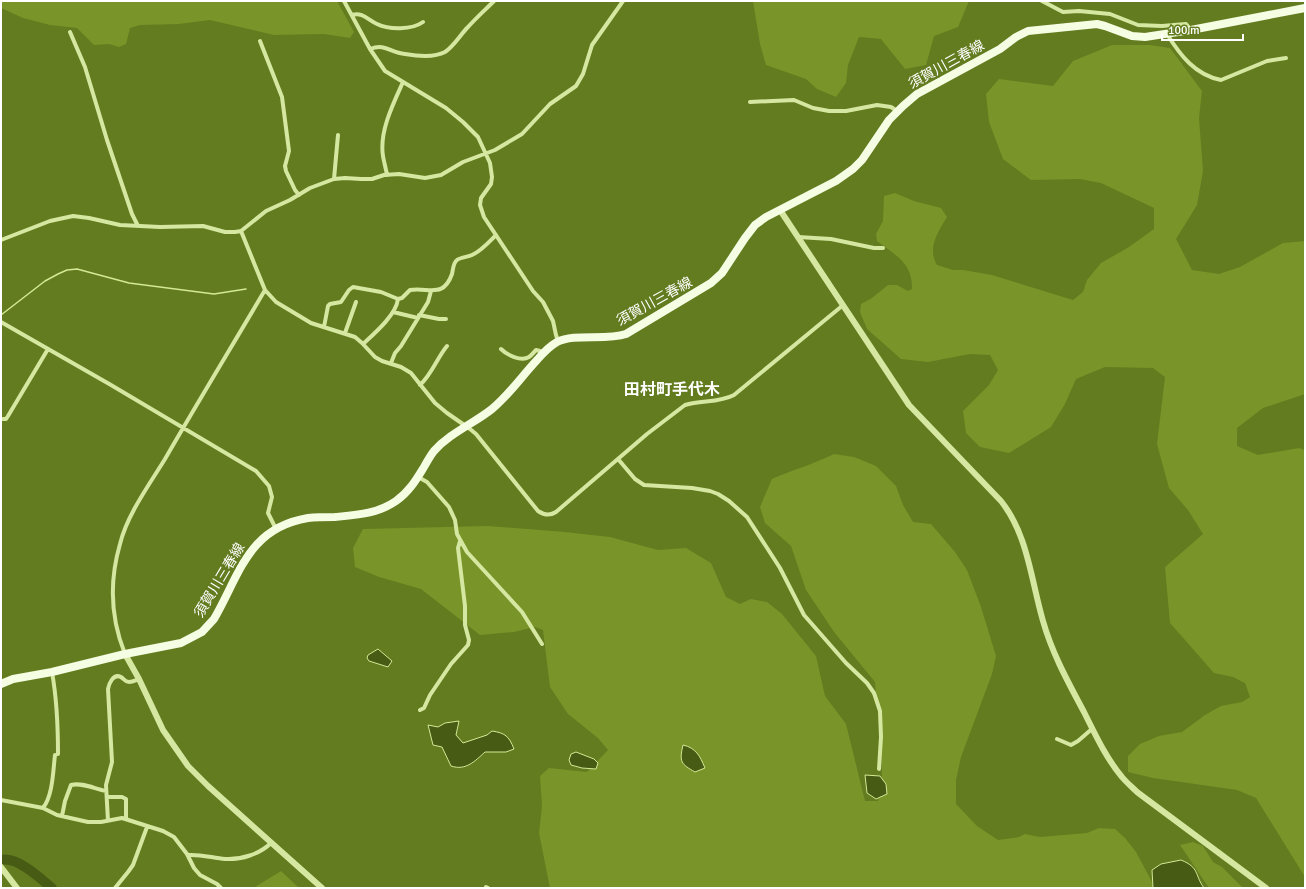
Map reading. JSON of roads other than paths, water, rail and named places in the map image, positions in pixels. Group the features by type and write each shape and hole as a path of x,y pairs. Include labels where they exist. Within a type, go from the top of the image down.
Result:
{"main road":[{"name":"須賀川三春線","path":"1,684 13,679 52,672 181,642 202,632 214,619 250,552 259,542 276,529 298,520 372,513 388,506 411,489 432,453 442,443 492,409 541,356 558,341 612,337 626,334 717,279 755,225 780,210 836,181 853,169 862,160 886,124 910,99 927,88 1000,49 1016,37 1028,31 1097,24 1138,37 1191,30 1305,8"}],"street":[{"path":"344,1 370,49 385,71 446,108 464,122 478,138 490,164 492,180 489,189 481,198 480,204 484,217 511,260 533,291 543,302 553,321 558,341"},
{"path":"370,49 380,46 405,54 423,56 444,52 451,47 467,27 494,1"},
{"path":"1,240 50,222 72,216 120,225 160,227 203,226 228,232 241,230 266,211 310,188 334,179 372,179 387,174 405,174 424,178 434,177 463,162 485,154 522,134 550,104 576,86 583,74 592,45 622,1"},
{"path":"1042,1 1063,12 1079,11 1110,14 1138,24 1162,26 1186,24 1191,30"},
{"path":"352,15 363,15 381,26 403,28 413,27 423,22"},
{"path":"70,32 85,67 107,140 132,214 138,226"},
{"path":"1167,34 1185,59 1194,68 1209,76 1221,80 1267,61 1286,58"},
{"path":"260,41 282,97 289,151 285,166 295,190 299,194"},
{"path":"387,174 383,156 384,134 390,114 403,82"},
{"path":"750,102 794,100 813,108 829,111 846,111 877,105 891,107 897,111"},
{"path":"334,179 338,135"},
{"path":"780,210 842,306 909,405 1001,501 1010,514 1018,529 1030,567 1042,620 1050,645 1110,761 1122,777 1137,792 1266,888"},
{"path":"241,230 265,290 276,302 311,323 355,337 382,361 401,367 411,373 435,403 476,434 538,511 543,514 552,514 556,512 647,434 685,405 721,401 734,395 842,306"},
{"path":"363,344 378,330 393,312 398,299 402,298 410,290 431,291 439,290 446,286 450,279 454,265 458,260 474,254 496,235"},
{"path":"798,236 831,239 874,248 883,248"},
{"path":"324,328 328,306 330,304 341,302 349,290 353,287 381,292 398,299"},
{"path":"265,290 133,512 120,543 113,581 112,606 119,640 125,654 139,679 163,730 188,766 208,786 322,888"},
{"path":"391,363 395,353 405,340 428,302 431,291"},
{"path":"345,333 356,302"},
{"path":"393,312 439,320 446,319"},
{"path":"1,322 256,470 269,486 272,497 268,513 276,529"},
{"path":"420,385 430,374 447,346"},
{"path":"1,419 6,419 48,349"},
{"path":"501,349 514,357 524,359 529,357 536,350 540,351 541,356"},
{"path":"618,459 635,479 644,485 692,488 710,491 730,501 747,517 780,568 804,615 866,683 874,694 880,711 880,769"},
{"path":"418,476 427,482 449,507 455,520 457,534 467,552 522,612 542,644"},
{"path":"420,710 424,708 430,695 451,664 468,644 469,640 465,625 465,606 458,548 460,540"},
{"path":"42,808 48,799 54,774 56,754 58,711 52,672"},
{"path":"108,821 106,785 112,762 108,689 111,680 115,677 121,677 128,682 139,679"},
{"path":"1057,739 1071,745 1093,728"},
{"path":"62,816 68,791 71,785 82,785 106,791"},
{"path":"107,797 122,797 126,799 126,819"},
{"path":"1,800 42,808 62,816 88,822 108,821 122,818 163,831 172,836 188,855 194,868 200,875 217,884 221,888"},
{"path":"115,888 133,864 147,827"},
{"path":"188,855 235,859 264,850 271,843"},
{"path":"1,867 17,888"}],"waterway":[{"path":"1,315 45,281 67,270 77,269 129,283 214,294 246,289"},
{"path":"1,860 14,861 21,864 52,888"}],"district":[{"name":"田村町手代木","path":"672,389"}]}
